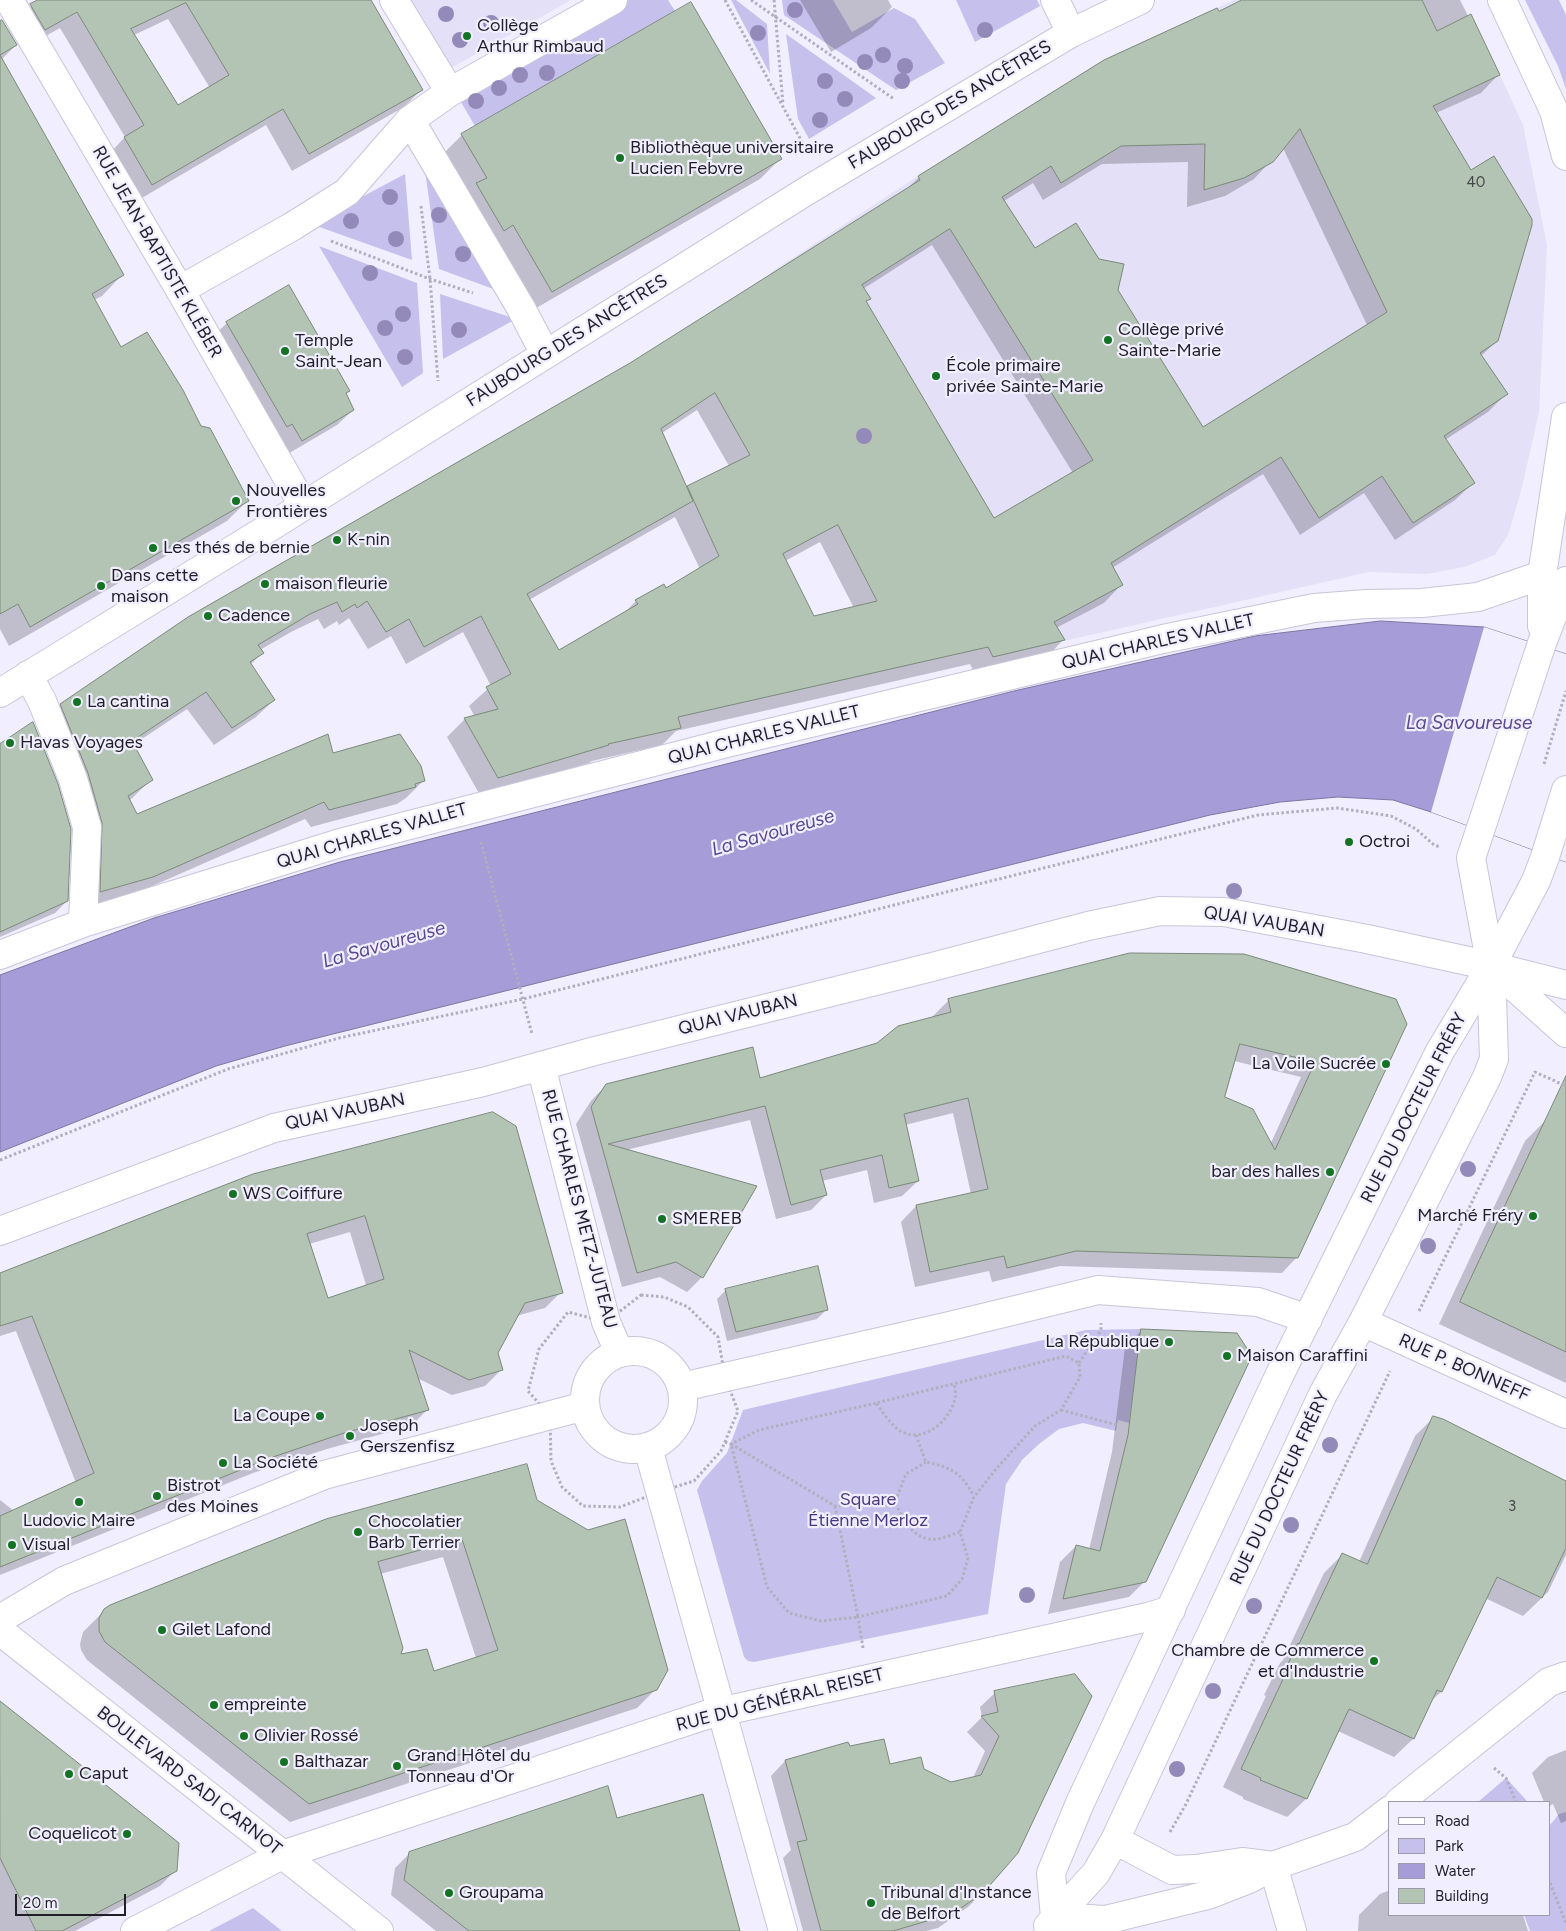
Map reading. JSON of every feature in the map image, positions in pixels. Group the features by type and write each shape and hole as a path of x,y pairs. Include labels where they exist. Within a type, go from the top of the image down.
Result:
{"street":[{"name":"RUE JEAN-BAPTISTE KLÉBER","path":"9,0 180,290 303,505"},
{"path":"394,0 450,92"},
{"path":"180,290 293,226 347,192 410,120 450,92 613,0"},
{"path":"1056,0 1071,33"},
{"name":"FAUBOURG DES ANCÊTRES","path":"0,693 808,190 1071,33 1140,0"},
{"path":"1502,0 1554,111 1566,156"},
{"path":"410,120 521,308 545,354"},
{"path":"1491,966 1470,858 1542,643 1554,578 1566,417"},
{"name":"QUAI CHARLES VALLET","path":"0,955 84,923 340,843 727,743 1163,639 1295,612 1323,607 1478,597 1554,578"},
{"path":"28,675 42,702 73,779 87,827 84,923"},
{"path":"1491,966 1536,881 1566,790"},
{"name":"QUAI VAUBAN","path":"0,1231 274,1128 483,1082 595,1050 913,972 1088,926 1160,911 1224,912 1367,939 1491,966 1566,985"},
{"name":"QUAI VAUBAN","path":"1491,966 1566,1033"},
{"name":"RUE DU DOCTEUR FRÉRY","path":"1050,1924 1050,1873 1080,1803 1308,1319 1438,1053 1491,966"},
{"name":"RUE DU DOCTEUR FRÉRY","path":"1050,1924 1096,1873 1115,1840 1323,1394 1363,1322 1494,1059 1491,966"},
{"name":"RUE CHARLES METZ-JUTEAU","path":"541,1066 606,1322 620,1352"},
{"path":"682,1388 1098,1290 1258,1302 1308,1319"},
{"name":"RUE P. BONNEFF","path":"1363,1322 1566,1414"},
{"path":"635,1350 651,1353 665,1361 676,1373 682,1388 684,1403 680,1418 673,1431 661,1442 648,1448 631,1449 614,1446 600,1436 590,1423 585,1406 585,1392 592,1373 607,1358 620,1352 635,1350"},
{"path":"0,1619 64,1581 324,1475 585,1406"},
{"path":"648,1448 783,1931"},
{"name":"RUE DU GÉNÉRAL REISET","path":"135,1931 282,1855 721,1711 1129,1622 1171,1610"},
{"name":"BOULEVARD SADI CARNOT","path":"0,1631 379,1931"},
{"path":"1400,1801 1549,1682 1566,1676"},
{"path":"1050,1924 1106,1920 1208,1895 1249,1879 1273,1866 1355,1837 1388,1812"},
{"path":"1115,1840 1172,1870 1196,1869 1242,1862 1273,1866"},
{"path":"1273,1866 1292,1931"}],"path":[{"path":"725,0 813,161 808,190"},
{"path":"751,0 925,120"},
{"path":"774,0 783,107"},
{"path":"420,200 430,279 442,419"},
{"path":"293,226 430,279 521,308"},
{"path":"0,1160 228,1069 339,1038 523,999 1258,815 1337,808 1391,816 1416,829 1434,845 1470,858"},
{"path":"480,837 541,1066"},
{"path":"1152,1859 1186,1804 1405,1340 1535,1072 1566,1086"},
{"path":"731,1444 767,1587 789,1613 821,1621 858,1617 946,1596 962,1579 968,1558 960,1532 974,1497 996,1469 1035,1426 1061,1410 1080,1377 1079,1363 1101,1330 1098,1290"},
{"path":"641,1295 664,1297 688,1307 718,1337 725,1377 738,1411 721,1451 694,1482 620,1507 583,1506 562,1487 551,1461 550,1416 528,1390 539,1349 568,1312 606,1322 641,1295"},
{"path":"731,1444 760,1430 1066,1356 1079,1363"},
{"path":"876,1403 885,1416 901,1432 916,1435 927,1432 941,1423 950,1411 955,1398 954,1383"},
{"path":"1061,1410 1117,1425"},
{"path":"916,1435 926,1462"},
{"path":"725,1442 835,1506 895,1502"},
{"path":"960,1532 936,1539 921,1536 904,1522 895,1502 906,1474 926,1462 947,1466 964,1479 974,1497"},
{"path":"835,1506 858,1617"},
{"path":"1491,1766 1506,1778 1516,1801"},
{"path":"1551,1885 1566,1922"}],"shaded area":[{"name":"Collège Arthur Rimbaud","path":"405,0 571,0 446,71"},
{"path":"1234,0 1404,0 1422,38 1457,95 1500,75 1523,125 1547,245 1539,412 1521,491 1508,535 1495,555 1464,567 1427,574 1369,572 993,657 770,273 918,176 1105,59"}],"green space":[{"path":"629,0 668,0 675,11 475,126 458,97"},
{"path":"731,0 736,0 767,24 770,74"},
{"path":"782,0 833,0 852,32 894,8 915,19 945,63 896,90 784,15"},
{"path":"956,0 1037,0 1040,6 975,42"},
{"path":"1525,0 1559,0 1566,15 1566,89 1558,66"},
{"path":"786,34 876,98 809,139 798,119"},
{"path":"424,164 496,290 439,269"},
{"path":"405,174 412,260 311,224"},
{"path":"319,246 417,283 423,373 402,387"},
{"path":"440,294 516,319 443,359"},
{"name":"Square Étienne Merloz","path":"1141,1329 1129,1423 1118,1420 1116,1431 1083,1423 1059,1429 1022,1460 1006,1484 988,1614 754,1662 748,1661 744,1657 697,1490 702,1481 727,1453 743,1410 1086,1330"},
{"path":"1506,1778 1527,1801 1479,1801"},
{"path":"1566,1812 1566,1931 1530,1931 1524,1916 1551,1916 1551,1824 1559,1814"},
{"path":"253,1908 282,1931 209,1931"}],"water":[{"name":"La Savoureuse","path":"1381,621 1484,627 1566,654 1566,862 1431,812 1393,800 1338,797 1280,802 1210,815 285,1046 216,1066 0,1152 0,975 154,918 340,862 1014,691 1255,636"}],"pier":[{"path":"1484,627 1566,654 1566,862 1431,812"}],"building":[{"path":"38,0 371,0 423,90 309,154 283,109 152,185 124,137 144,125 77,12 45,30 30,4","holes":["186,3 229,75 178,105 131,29"]},
{"path":"1242,0 1422,0 1437,31 1471,14 1500,75 1433,106 1471,170 1494,156 1532,219 1532,225 1498,341 1480,353 1508,394 1444,436 1475,483 1413,523 1382,476 1319,518 1281,457 1111,563 1123,585 1054,622 1065,640 993,657 988,647 678,717 681,728 608,744 498,778 464,718 498,709 486,687 511,674 481,616 424,647 409,619 386,632 367,601 357,608 355,604 342,612 337,602 310,614 258,645 264,653 250,662 275,700 232,728 206,692 132,741 153,780 128,796 137,814 328,734 333,753 400,734 421,766 425,781 415,784 416,787 329,810 324,802 153,877 100,892 102,823 88,773 60,704 188,617 630,363 920,180 918,176 1104,60 1217,8 1219,11","holes":["1300,129 1387,312 1203,427 1118,290 1124,264 1099,259 1076,223 1035,248 1002,197 1051,166 1061,183 1121,146 1205,144 1204,190 1244,178 1273,162","950,229 1093,460 994,518 866,301 871,299 862,285","715,393 750,455 687,486 719,556 666,588 664,584 635,600 638,604 559,650 527,594 693,501 661,429","838,525 877,601 814,616 783,554"]},
{"name":"Bibliothèque universitaire Lucien Febvre","path":"691,2 782,159 552,292 513,225 504,231 476,183 487,178 461,134"},
{"path":"2,20 17,45 0,55 0,21"},
{"path":"0,55 124,275 92,294 121,347 147,332 183,390 201,426 210,428 249,501 30,627 18,604 0,614"},
{"name":"Temple Saint-Jean","path":"289,285 350,391 346,393 354,410 302,441 292,424 287,427 226,322"},
{"path":"33,722 58,784 71,829 68,901 0,932 0,744"},
{"path":"1130,953 1244,954 1396,999 1407,1024 1298,1258 1076,1251 1007,1268 1004,1256 930,1272 916,1205 988,1189 968,1098 904,1114 919,1181 889,1188 882,1155 820,1170 827,1195 791,1205 765,1106 608,1144 757,1186 703,1278 676,1262 637,1273 591,1107 606,1084 753,1047 760,1078 877,1043 898,1026 951,1012 948,999","holes":["1240,1044 1315,1062 1275,1150 1253,1109 1225,1097"]},
{"name":"Marché Fréry","path":"1566,1076 1566,1352 1460,1302"},
{"path":"493,1112 516,1126 563,1293 525,1303 498,1353 503,1370 469,1380 409,1350 429,1410 344,1433 270,1458 0,1567 0,1516 94,1473 32,1316 0,1326 0,1273 253,1174","holes":["365,1216 384,1279 328,1298 307,1234"]},
{"path":"818,1266 828,1310 736,1332 725,1289"},
{"path":"1141,1329 1237,1333 1252,1356 1146,1582 1063,1599 1076,1545 1100,1551 1128,1435"},
{"path":"1433,1416 1443,1419 1566,1481 1566,1548 1542,1598 1497,1577 1442,1692 1437,1690 1414,1739 1349,1709 1307,1799 1260,1780 1261,1778 1241,1769 1284,1677 1282,1676 1342,1553 1367,1564"},
{"path":"527,1464 537,1500 588,1530 625,1519 668,1670 657,1690 309,1804 105,1642 99,1631 99,1618 104,1609 110,1605 326,1519","holes":["462,1539 498,1650 434,1671 427,1649 401,1654 403,1648 378,1562"]},
{"path":"1075,1674 1092,1696 1018,1853 984,1892 954,1913 893,1931 821,1931 797,1842 807,1840 785,1760 848,1742 850,1746 884,1739 890,1764 921,1757 924,1769 951,1782 981,1775 999,1736 981,1716 998,1712 994,1691"},
{"path":"0,1701 179,1843 177,1871 62,1931 36,1931 0,1858"},
{"path":"608,1786 617,1818 703,1794 740,1931 469,1931 404,1880 409,1852"}],"place":[{"name":"Collège Arthur Rimbaud","path":"467,36"},
{"name":"Bibliothèque universitaire Lucien Febvre","path":"620,158"},
{"name":"Collège privé Sainte-Marie","path":"1108,340"},
{"name":"Temple Saint-Jean","path":"285,351"},
{"name":"École primaire privée Sainte-Marie","path":"936,376"},
{"name":"Nouvelles Frontières","path":"236,501"},
{"name":"K-nin","path":"337,540"},
{"name":"Les thés de bernie","path":"153,548"},
{"name":"maison fleurie","path":"265,584"},
{"name":"Dans cette maison","path":"101,586"},
{"name":"Cadence","path":"208,616"},
{"name":"La cantina","path":"77,702"},
{"name":"Havas Voyages","path":"10,743"},
{"name":"Octroi","path":"1349,842"},
{"name":"La Voile Sucrée","path":"1386,1064"},
{"name":"bar des halles","path":"1330,1172"},
{"name":"WS Coiffure","path":"233,1194"},
{"name":"Marché Fréry","path":"1533,1216"},
{"name":"SMEREB","path":"662,1219"},
{"name":"La République","path":"1169,1342"},
{"name":"Maison Caraffini","path":"1227,1356"},
{"name":"La Coupe","path":"320,1416"},
{"name":"Joseph Gerszenfisz","path":"350,1436"},
{"name":"La Société","path":"223,1463"},
{"name":"Bistrot des Moines","path":"157,1496"},
{"name":"Ludovic Maire","path":"79,1502"},
{"name":"Chocolatier Barb Terrier","path":"358,1532"},
{"name":"Visual","path":"12,1545"},
{"name":"Gilet Lafond","path":"162,1630"},
{"name":"Chambre de Commerce et d'Industrie","path":"1374,1661"},
{"name":"empreinte","path":"214,1705"},
{"name":"Olivier Rossé","path":"244,1736"},
{"name":"Balthazar","path":"284,1762"},
{"name":"Grand Hôtel du Tonneau d'Or","path":"397,1766"},
{"name":"Caput","path":"69,1774"},
{"name":"Coquelicot","path":"127,1834"},
{"name":"Groupama","path":"449,1893"},
{"name":"Tribunal d'Instance de Belfort","path":"871,1903"}]}
